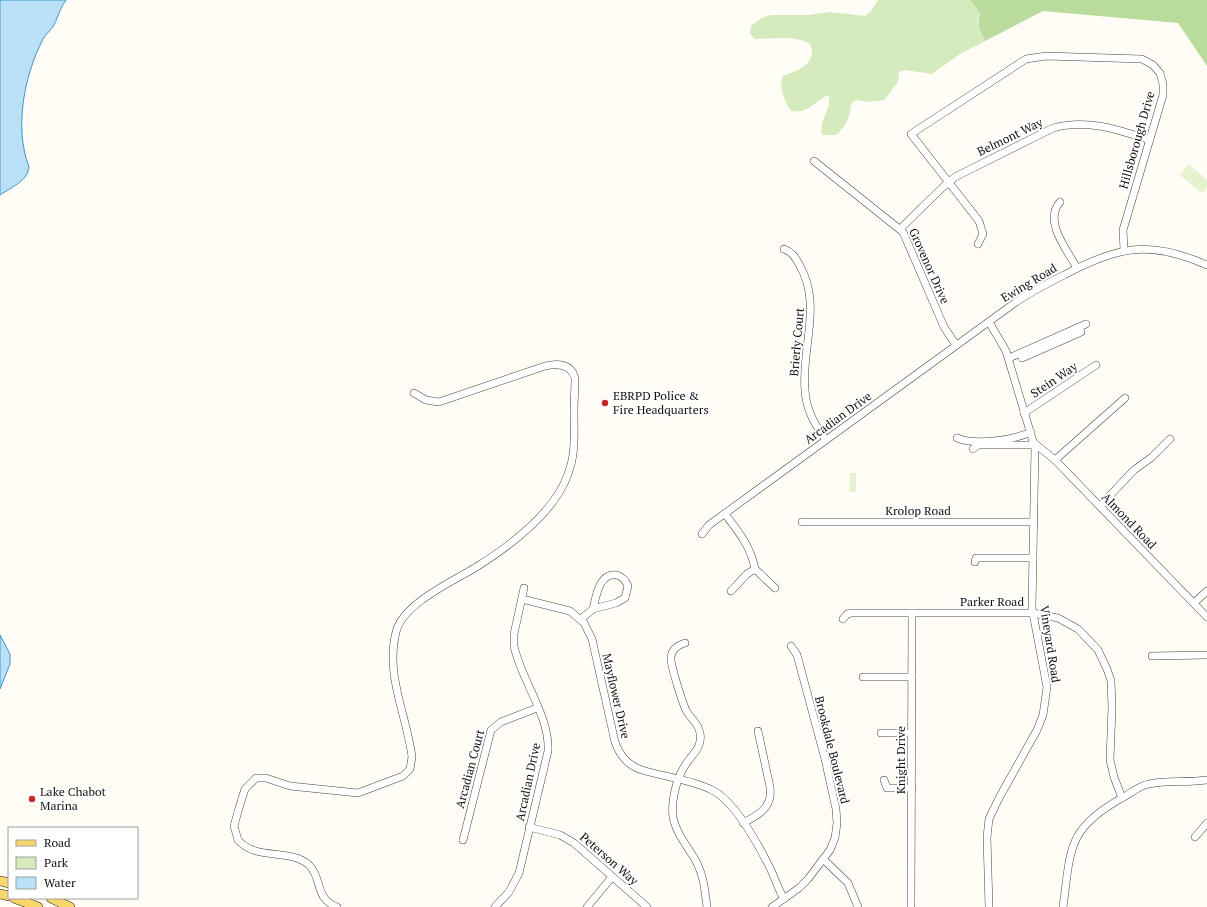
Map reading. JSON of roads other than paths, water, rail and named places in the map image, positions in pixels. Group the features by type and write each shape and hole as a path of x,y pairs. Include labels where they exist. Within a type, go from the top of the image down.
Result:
{"main road":[{"path":"17,899 38,907"},
{"path":"53,899 70,907"}],"street":[{"name":"Hillsborough Drive","path":"948,182 910,134 1020,62 1032,57 1046,56 1142,59 1153,65 1160,73 1164,84 1163,95 1123,230 1124,250"},
{"name":"Belmont Way","path":"900,229 948,182 987,160 1046,131 1061,126 1077,124 1098,125 1150,140"},
{"name":"Grovenor Drive","path":"814,161 900,229 909,244 944,327 956,346"},
{"path":"948,182 981,225 983,234 978,244"},
{"path":"1060,202 1054,210 1053,220 1077,268"},
{"name":"Brierly Court","path":"784,249 790,251 797,260 809,288 811,308 804,389 811,416 826,440"},
{"name":"Ewing Road","path":"989,322 1027,294 1077,268 1104,256 1124,250 1160,250 1186,257 1207,265"},
{"path":"973,449 978,445 1035,444 1024,413 1010,361 1000,339 989,322"},
{"name":"Arcadian Drive","path":"702,534 709,525 989,322"},
{"path":"1010,361 1086,324"},
{"path":"1010,361 1081,332"},
{"path":"337,907 324,898 312,871 304,862 294,858 252,850 238,840 234,826 245,789 251,780 261,777 290,786 333,790 353,794 367,791 399,779 407,773 411,765 412,757 397,697 394,663 394,639 399,622 405,614 417,604 480,564 537,520 552,503 563,486 574,453 575,378 573,372 565,366 556,364 545,366 439,402 426,400 414,393"},
{"name":"Stein Way","path":"1024,413 1096,365"},
{"path":"1055,460 1125,398"},
{"path":"957,438 967,441 999,440 1016,438 1031,432"},
{"path":"1100,506 1134,470 1170,439"},
{"name":"Almond Road","path":"1035,444 1055,460 1207,617"},
{"name":"Vineyard Road","path":"989,907 987,837 989,819 998,798 1037,730 1043,715 1047,687 1033,613 1035,444"},
{"path":"725,514 746,543 751,553 755,569 775,588"},
{"name":"Krolop Road","path":"802,522 1034,522"},
{"path":"975,562 976,558 1033,558"},
{"path":"732,591 747,574 755,569"},
{"path":"581,620 593,609 616,603 625,598 628,586 624,579 615,575 605,578 601,584 593,609"},
{"name":"Arcadian Drive","path":"495,907 509,892 516,878 548,750 547,733 514,646 514,634 524,588"},
{"path":"1194,603 1207,591"},
{"name":"Mayflower Drive","path":"522,599 562,609 581,620 592,639 618,750 634,767 704,787 717,793 730,804 767,863 784,899"},
{"name":"Parker Road","path":"843,619 851,612 1033,613 1058,618 1071,624 1092,642 1103,659 1111,681 1111,766 1122,798"},
{"name":"Knight Drive","path":"911,907 912,613"},
{"path":"685,643 675,648 671,662 686,711 698,725 701,738 698,750 687,762 679,780 673,805 674,820 680,836 701,873 707,907"},
{"name":"Brookdale Boulevard","path":"772,907 804,884 823,859 835,838 837,823 836,809 825,759 796,653 791,646"},
{"path":"1152,656 1207,655"},
{"path":"863,677 912,677"},
{"name":"Arcadian Court","path":"463,840 491,730 501,722 537,708"},
{"path":"743,823 764,810 771,796 758,731"},
{"path":"881,733 911,733"},
{"path":"884,780 887,788 912,788"},
{"path":"1063,907 1071,854 1075,839 1083,826 1092,818 1106,806 1148,784 1207,780"},
{"path":"1195,837 1207,823"},
{"name":"Peterson Way","path":"529,827 554,833 570,840 647,907"},
{"path":"823,859 848,883 858,907"},
{"path":"587,907 612,877"}],"water":[{"path":"0,0 66,0 54,25 43,39 36,54 26,85 23,102 22,136 29,167 28,172 18,184 0,195"},
{"path":"0,635 10,654 10,664 0,689"}],"place":[{"name":"EBRPD Police & Fire Headquarters","path":"605,403"},
{"name":"Lake Chabot Marina","path":"32,799"}]}
